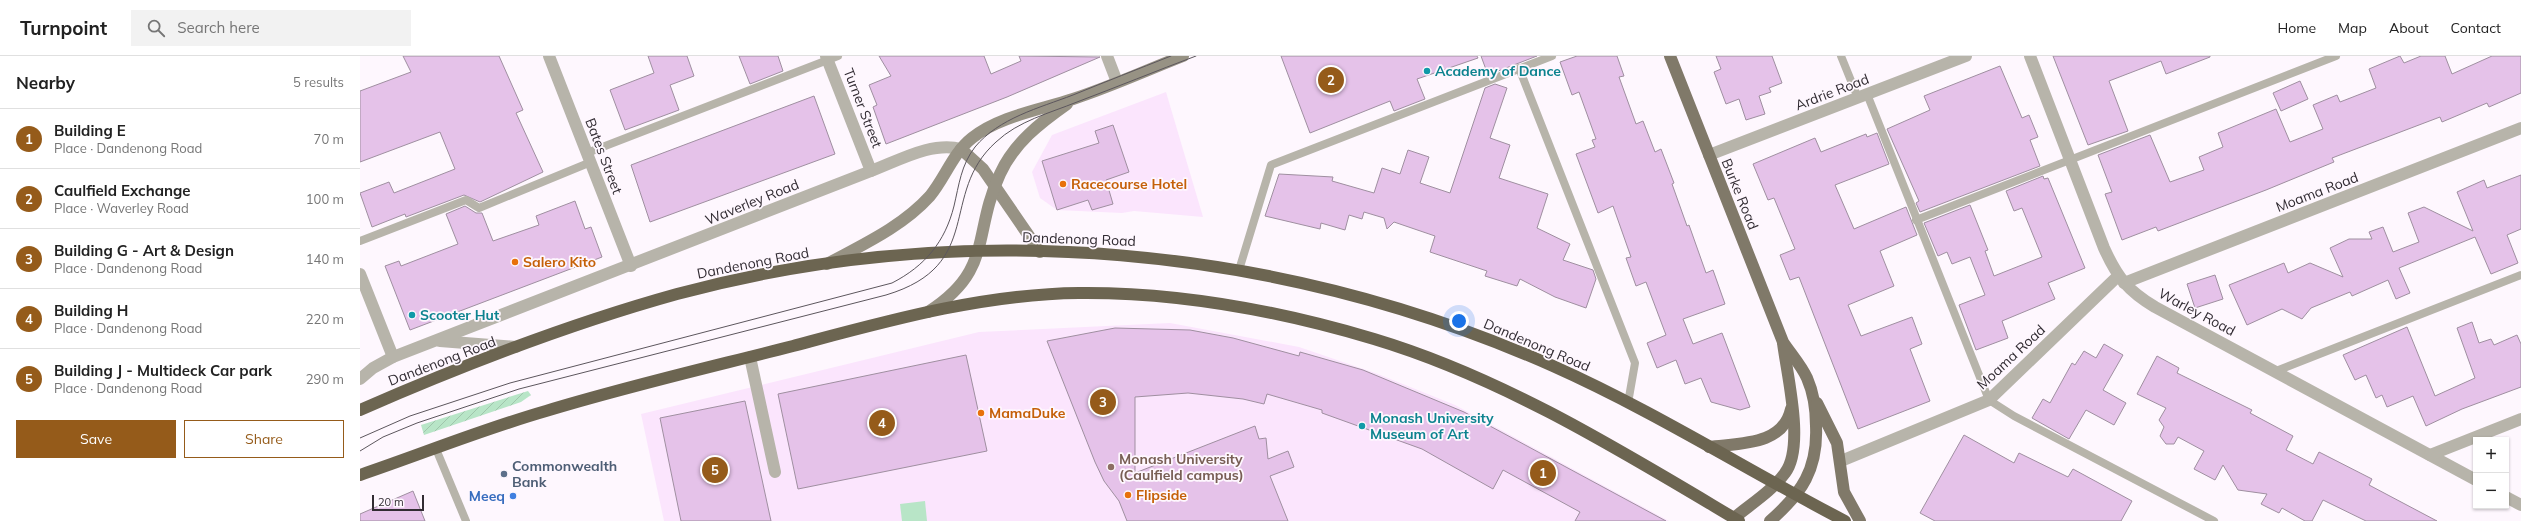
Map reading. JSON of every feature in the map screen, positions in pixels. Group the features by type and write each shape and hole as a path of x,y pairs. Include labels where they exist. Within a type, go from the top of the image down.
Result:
{"highway":[{"name":"Dandenong Road","path":"360,410 517,347 589,321 679,294 746,278 826,264 905,255 979,252 1040,252 1128,256 1239,270 1313,285 1440,322 1553,366 1628,403 1774,484 1845,521"},
{"path":"360,475 546,411 927,312 1019,296 1080,293 1132,294 1228,306 1334,329 1376,340 1420,356 1501,389 1606,445 1734,520"}],"main road":[{"path":"826,264 912,213 937,188 961,149 984,130 1026,113 1075,98 1183,56"},
{"name":"Burke Road","path":"1670,56 1783,342 1807,377 1815,401 1817,446 1816,458 1810,473 1796,495 1770,521"},
{"path":"927,312 959,287 979,252 995,187 1008,160 1022,141 1075,98"},
{"path":"961,149 978,162 1040,252"},
{"name":"Burke Road","path":"1734,520 1774,484 1787,470 1792,456 1794,434 1793,404 1788,385 1783,342"},
{"path":"1815,401 1837,443 1841,461 1843,488 1860,521"},
{"path":"1709,447 1768,438 1785,423 1793,404"}],"street":[{"name":"Bates Street","path":"549,56 632,266"},
{"path":"1107,56 1117,82"},
{"name":"Ardrie Road","path":"1709,155 1966,56"},
{"name":"Warley Road","path":"2030,56 2104,248 2121,280 2134,293 2155,307 2473,478"},
{"name":"Turner Street","path":"831,57 871,171"},
{"name":"Moama Road","path":"1841,461 1989,400 2121,280 2521,128"},
{"name":"Waverley Road","path":"360,379 373,368 393,357 632,266 871,171 928,150 948,146 961,149"},
{"path":"360,274 393,357"},
{"name":"Waverley Road","path":"437,340 517,347"},
{"path":"750,357 775,472"},
{"name":"Dandenong Road","path":"360,371 373,368"},
{"path":"2430,455 2521,419"},
{"path":"2509,499 2521,505"}],"lane":[{"path":"1239,270 1271,165 1552,56"},
{"path":"1841,56 1863,96 1916,220 1989,400 2014,416 2214,521"},
{"path":"1916,220 2336,56"},
{"path":"360,241 466,200 479,208 589,158 831,57"},
{"path":"1519,68 1635,363 1628,403"},
{"path":"2276,371 2521,275"},
{"path":"436,448 466,521"}],"shaded area":[{"path":"1166,92 1203,217 1134,211 1122,213 1057,210 1040,198 1032,172 1052,135"},
{"name":"Monash University (Caulfield campus)","path":"1170,323 1299,347 1378,374 1455,405 1669,521 664,521 641,414 979,332"}],"green space":[{"path":"528,391 531,395 521,402 424,435 421,425"},
{"path":"925,501 927,521 902,521 900,504"}],"building":[{"path":"403,56 499,56 523,110 516,113 543,172 480,202 464,195 406,217 405,214 372,227 360,193 389,182 394,193 455,169 440,132 360,162 360,91 411,72"},
{"path":"648,56 687,56 694,76 670,85 679,110 625,130 610,90 654,73"},
{"path":"739,56 778,56 783,71 750,84"},
{"path":"879,56 984,56 991,74 1021,61 1019,56 1100,57 1007,97 886,144 873,107 877,105 869,85 891,76"},
{"path":"1281,56 1477,56 1478,58 1417,79 1425,99 1394,111 1390,101 1310,133"},
{"path":"1481,56 1537,56 1488,75"},
{"path":"1577,56 1617,56 1624,76 1619,77 1636,124 1643,121 1655,152 1661,149 1674,183 1672,184 1687,226 1689,225 1706,273 1713,270 1725,304 1683,319 1693,344 1722,333 1750,407 1740,410 1711,402 1701,378 1685,384 1676,360 1657,368 1647,343 1666,335 1646,282 1636,286 1626,258 1631,257 1613,206 1598,213 1576,154 1595,147 1592,140 1596,139 1579,92 1572,95 1560,62"},
{"path":"1716,56 1772,56 1782,83 1769,88 1771,92 1759,96 1765,114 1746,120 1739,99 1726,104 1714,72 1721,69"},
{"path":"2053,56 2210,57 2166,74 2161,61 2109,81 2128,131 2088,145"},
{"path":"2400,56 2404,63 2421,56 2445,56 2452,74 2492,56 2521,56 2521,93 2489,107 2487,103 2442,122 2440,117 2332,158 2334,162 2266,190 2158,231 2156,227 2122,240 2105,194 2112,192 2098,155 2150,135 2170,182 2204,170 2199,157 2223,147 2218,133 2276,109 2290,142 2323,129 2313,105 2337,95 2340,102 2376,88 2369,69"},
{"path":"2000,66 2022,118 2029,115 2038,137 2030,140 2040,166 1920,212 1916,203 1919,201 1887,129 1930,110 1924,96"},
{"path":"2300,81 2308,99 2281,111 2273,93"},
{"path":"1495,84 1507,88 1490,138 1510,145 1499,178 1548,194 1537,228 1570,244 1563,260 1593,270 1596,279 1586,308 1555,297 1520,279 1517,286 1485,276 1487,271 1430,252 1435,236 1394,222 1387,229 1384,218 1364,212 1362,219 1349,215 1345,230 1321,223 1320,229 1265,216 1279,174 1333,177 1332,181 1374,193 1382,168 1400,174 1408,150 1429,157 1420,183 1450,193 1485,88"},
{"path":"814,96 835,154 650,222 631,165"},
{"path":"1113,125 1129,172 1106,180 1113,204 1092,210 1088,200 1057,210 1042,161 1099,143 1095,131"},
{"path":"1877,133 1889,164 1835,185 1854,229 1906,207 1917,235 1880,251 1894,286 1848,305 1861,336 1912,317 1922,344 1910,349 1930,401 1858,429 1799,277 1790,280 1780,255 1795,249 1774,198 1768,200 1753,164 1815,138 1821,152 1866,134 1867,137"},
{"path":"2521,175 2521,229 2507,235 2518,263 2491,274 2475,237 2399,268 2410,293 2396,299 2388,280 2352,296 2350,292 2311,308 2302,319 2282,309 2247,325 2229,285 2284,263 2288,273 2310,263 2343,277 2330,248 2349,239 2372,239 2369,232 2383,227 2393,252 2419,242 2408,213 2424,207 2473,231 2457,192 2484,180 2487,188"},
{"path":"2043,176 2044,179 2048,178 2085,268 2048,283 2055,299 2002,321 2008,338 1976,350 1959,305 1985,295 1970,257 1952,264 1947,252 1938,256 1924,223 1970,205 1988,250 1985,251 1994,276 2042,257 2022,208 2014,211 2006,191"},
{"path":"575,201 585,229 591,227 602,257 410,330 385,266 399,261 401,266 458,244 446,214 465,206 476,213 482,213 493,241 539,225 536,216"},
{"path":"2215,275 2223,299 2195,308 2187,284"},
{"path":"2472,322 2479,343 2491,339 2494,345 2517,335 2521,344 2521,387 2462,409 2426,426 2413,396 2387,407 2382,395 2376,398 2366,375 2355,380 2343,355 2407,327 2435,396 2475,378 2457,328"},
{"path":"1115,328 1190,330 1233,338 1299,356 1300,352 1363,370 1464,412 1666,521 1575,521 1580,512 1503,470 1493,489 1422,449 1322,413 1322,410 1267,394 1264,404 1243,399 1188,393 1135,397 1135,473 1255,426 1259,439 1266,438 1268,459 1288,451 1294,467 1270,476 1288,521 1127,521 1119,501 1104,481 1095,462 1047,341"},
{"path":"2104,344 2123,355 2103,390 2126,403 2114,425 2086,410 2069,439 2032,418 2043,399 2050,403 2072,363 2075,365 2084,351 2096,358"},
{"path":"966,355 987,451 798,489 778,394"},
{"path":"2157,356 2179,368 2177,373 2252,410 2250,413 2293,436 2286,450 2313,464 2319,452 2372,479 2369,485 2437,521 2366,521 2323,500 2312,521 2305,521 2282,508 2279,513 2261,504 2267,494 2238,490 2223,465 2215,480 2194,469 2204,451 2178,437 2174,444 2166,444 2160,436 2164,427 2159,420 2166,408 2137,394"},
{"path":"745,401 771,521 681,521 660,418"},
{"path":"1964,435 2014,463 2019,453 2068,477 2073,469 2132,501 2121,521 1935,521 1920,513"},
{"path":"413,491 425,521 360,521 360,514"}],"tram line":[{"path":"360,438 410,416 510,383 892,283 924,261 939,242 950,219 961,175 970,154 975,147 996,128 1020,115 1171,56"},
{"path":"360,451 383,437 417,423 519,389 886,295 917,282 937,266 949,247 957,227 968,184 979,162 996,142 1014,128 1035,118 1196,56"}],"place":[{"name":"Academy of Dance","path":"1427,71"},
{"name":"Caulfield Exchange","path":"1331,80"},
{"name":"Racecourse Hotel","path":"1063,184"},
{"name":"Salero Kito","path":"515,262"},
{"name":"Scooter Hut","path":"412,315"},
{"name":"Building G - Art & Design","path":"1103,402"},
{"name":"MamaDuke","path":"981,413"},
{"name":"Building H","path":"882,423"},
{"name":"Monash University Museum of Art","path":"1362,426"},
{"name":"Monash University (Caulfield campus)","path":"1111,467"},
{"name":"Building J - Multideck Car park","path":"715,470"},
{"name":"Building E","path":"1543,473"},
{"name":"Commonwealth Bank","path":"504,474"},
{"name":"Flipside","path":"1128,495"},
{"name":"Meeq","path":"513,496"}]}
